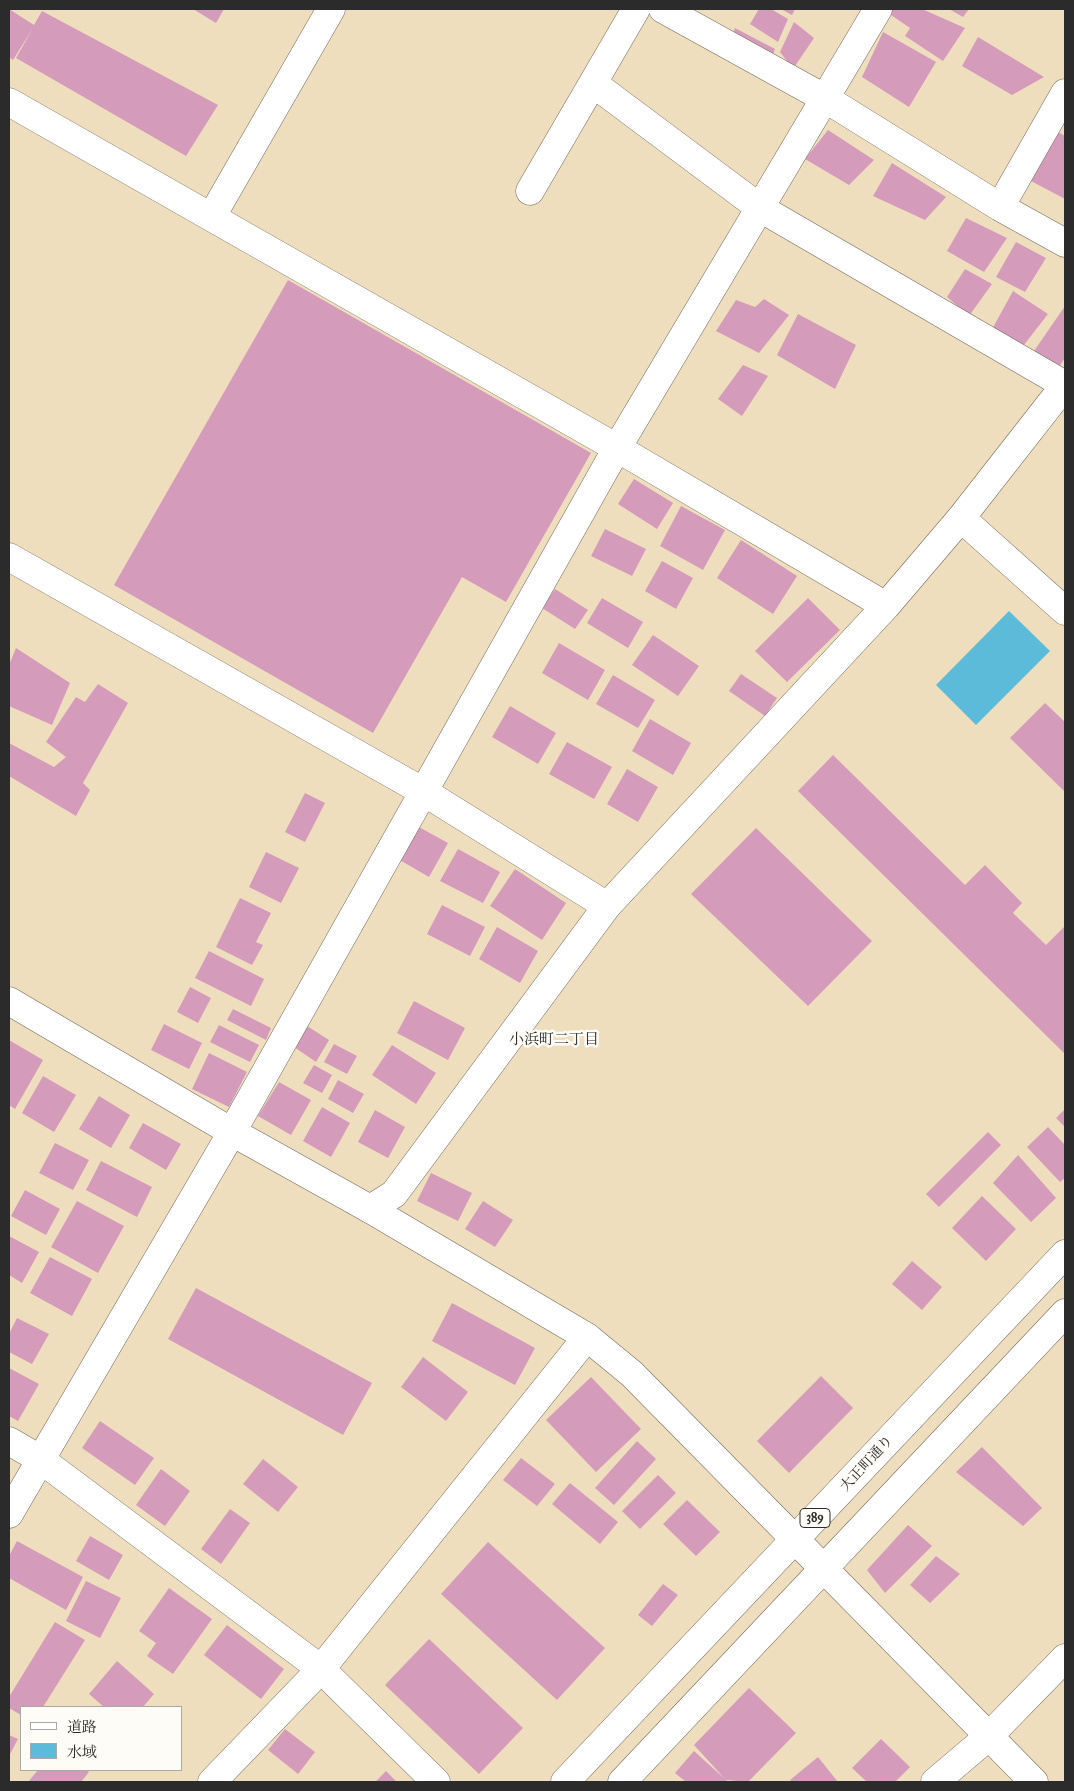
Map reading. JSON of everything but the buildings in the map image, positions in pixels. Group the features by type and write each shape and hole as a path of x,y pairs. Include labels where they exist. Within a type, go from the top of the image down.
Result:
{"main road":[{"path":"212,216 331,9"},
{"path":"530,192 636,9"},
{"path":"663,9 826,99 1000,207 1065,243"},
{"path":"9,1514 232,1132 617,448 878,9"},
{"path":"370,1209 394,1194 607,906 886,606 961,518 1065,385 760,208 594,84"},
{"path":"1000,207 1065,93"},
{"path":"9,102 617,448 886,606"},
{"path":"961,518 1065,611"},
{"path":"9,557 424,792 607,906"},
{"path":"9,1002 232,1132 370,1209 587,1337 632,1374 822,1570 1034,1782"},
{"name":"大正町通り","path":"565,1782 1065,1254"},
{"path":"622,1782 1065,1313"},
{"path":"212,1782 320,1669 587,1337"},
{"path":"9,1441 40,1458 320,1669 436,1782"},
{"path":"935,1782 988,1737 1065,1658"}],"water":[{"path":"1009,611 1050,651 976,725 936,685"}],"district":[{"name":"小浜町二丁目","path":"554,1040"}]}
